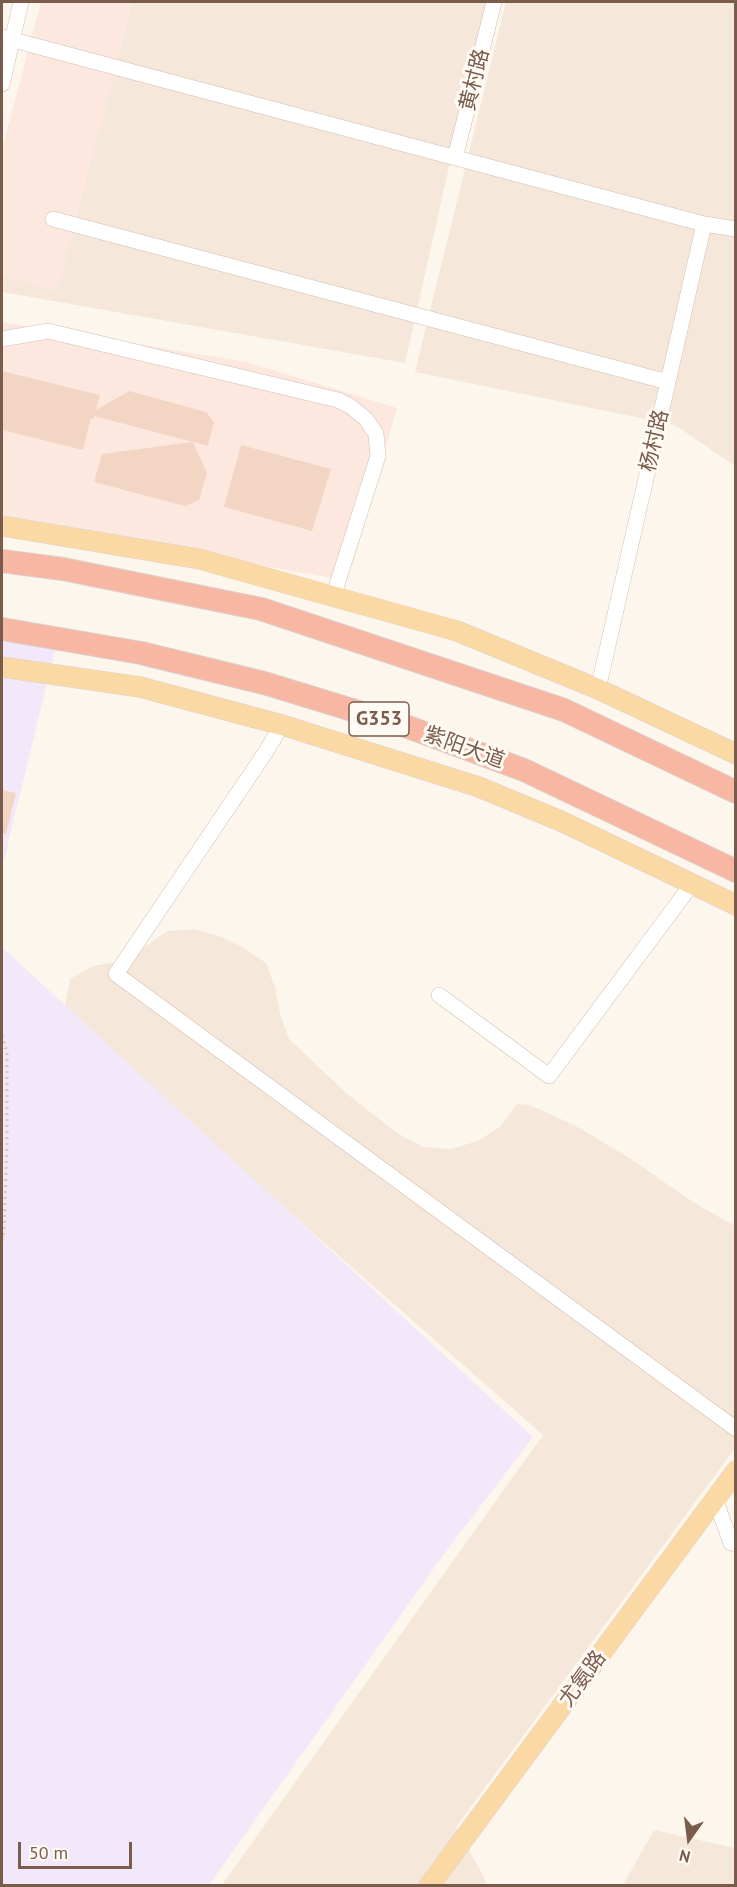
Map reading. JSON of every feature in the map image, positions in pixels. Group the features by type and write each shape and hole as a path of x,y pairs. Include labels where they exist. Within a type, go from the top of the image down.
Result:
{"highway":[{"path":"2,561 63,569 261,609 564,710 735,792"},
{"name":"紫阳大道","path":"2,629 141,653 264,683 408,727 524,770 735,872"}],"main road":[{"path":"2,526 199,559 457,631 598,689 735,754"},
{"path":"2,667 140,687 282,726 479,787 563,822 735,905"},
{"name":"尤氨路","path":"429,1886 735,1471"}],"street":[{"path":"2,84 7,39 21,2"},
{"name":"黄村路","path":"455,158 494,2"},
{"path":"7,39 704,224 735,229"},
{"path":"53,219 668,381"},
{"name":"杨村路","path":"598,689 704,224"},
{"path":"2,339 48,331 338,400 350,406 366,419 376,434 378,456 333,597"},
{"path":"282,726 116,974 735,1429"},
{"path":"439,995 549,1076 692,884"},
{"path":"715,1499 731,1543 735,1544"}],"path":[{"path":"2,1036 7,1052 7,1109 2,1241"}],"shaded area":[{"path":"41,2 133,2 57,291 2,276 2,149"},
{"path":"48,2 486,2 405,363 2,292 2,178"},
{"path":"506,2 735,2 735,466 675,425 415,372"},
{"path":"2,322 247,362 397,408 347,581 2,518"},
{"path":"2,636 56,646 2,868"},
{"path":"194,929 219,936 242,947 266,963 289,1039 346,1093 397,1133 423,1147 451,1149 478,1141 501,1126 517,1104 530,1105 576,1126 628,1157 696,1204 735,1226 735,1448 456,1827 484,1877 486,1885 222,1885 543,1435 83,1031 65,1007 70,979 93,966 121,961 167,931"},
{"path":"2,947 533,1437 444,1554 209,1885 2,1885"},
{"path":"654,1830 735,1848 735,1885 623,1885"}],"building":[{"path":"2,371 100,395 96,410 129,391 206,412 214,422 208,446 94,416 94,419 91,418 83,450 2,430"},
{"path":"193,442 207,473 199,500 185,506 94,482 102,454"},
{"path":"241,445 331,469 312,531 224,507"},
{"path":"2,790 16,793 6,834 2,834"}]}
